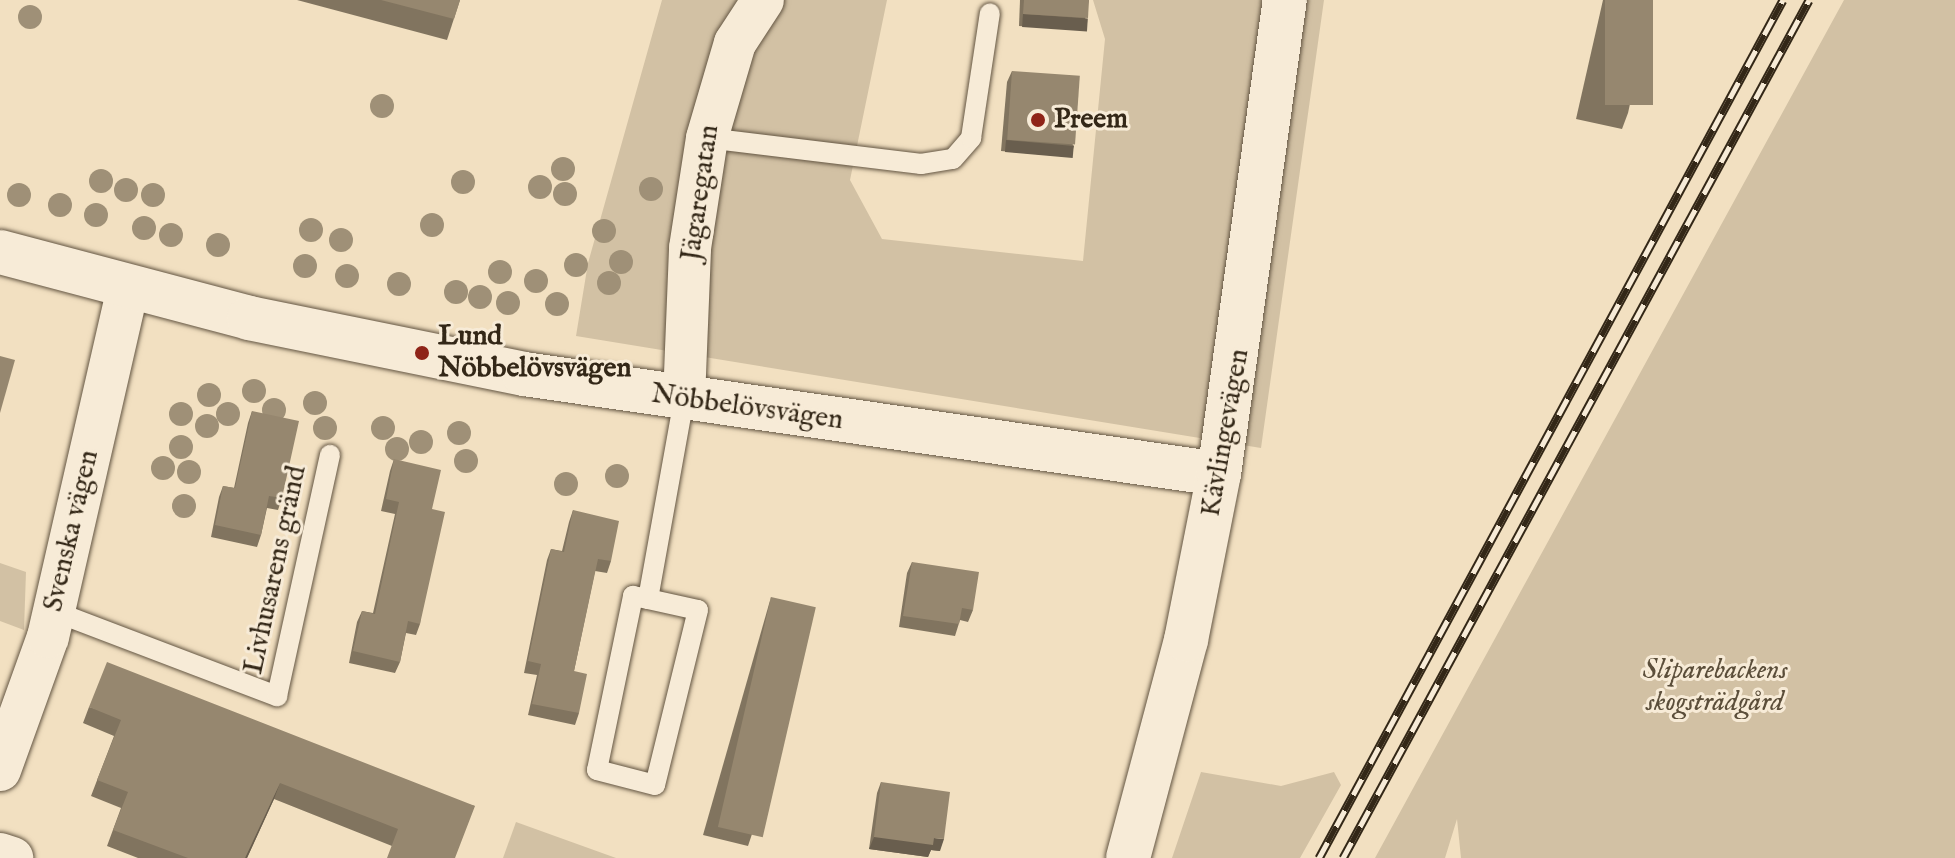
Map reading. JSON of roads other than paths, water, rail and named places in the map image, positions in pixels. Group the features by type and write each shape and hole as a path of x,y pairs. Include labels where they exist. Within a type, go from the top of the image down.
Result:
{"street":[{"name":"Jägaregatan","path":"684,399 690,248 707,138 735,43 763,0"},
{"name":"Kävlingevägen","path":"1128,858 1186,640 1219,474 1285,0"},
{"name":"Nöbbelövsvägen","path":"0,252 128,288 524,374 1219,474"},
{"name":"Svenska vägen","path":"0,770 53,611 128,288"},
{"path":"0,854 12,858"}],"lane":[{"path":"707,138 921,164 953,159 971,138 990,13"},
{"path":"648,599 684,399"},
{"name":"Livhusarens gränd","path":"53,611 277,696 330,455"},
{"path":"633,596 648,599 698,610 655,785 597,770 633,596"}],"railway":[{"path":"1319,858 1783,0"},
{"path":"1343,858 1809,0"}],"place":[{"name":"Preem","path":"1038,120"},
{"name":"Lund Nöbbelövsvägen","path":"422,353"}],"park label":[{"name":"Sliparebackens skogsträdgård","path":"1715,687"}]}
